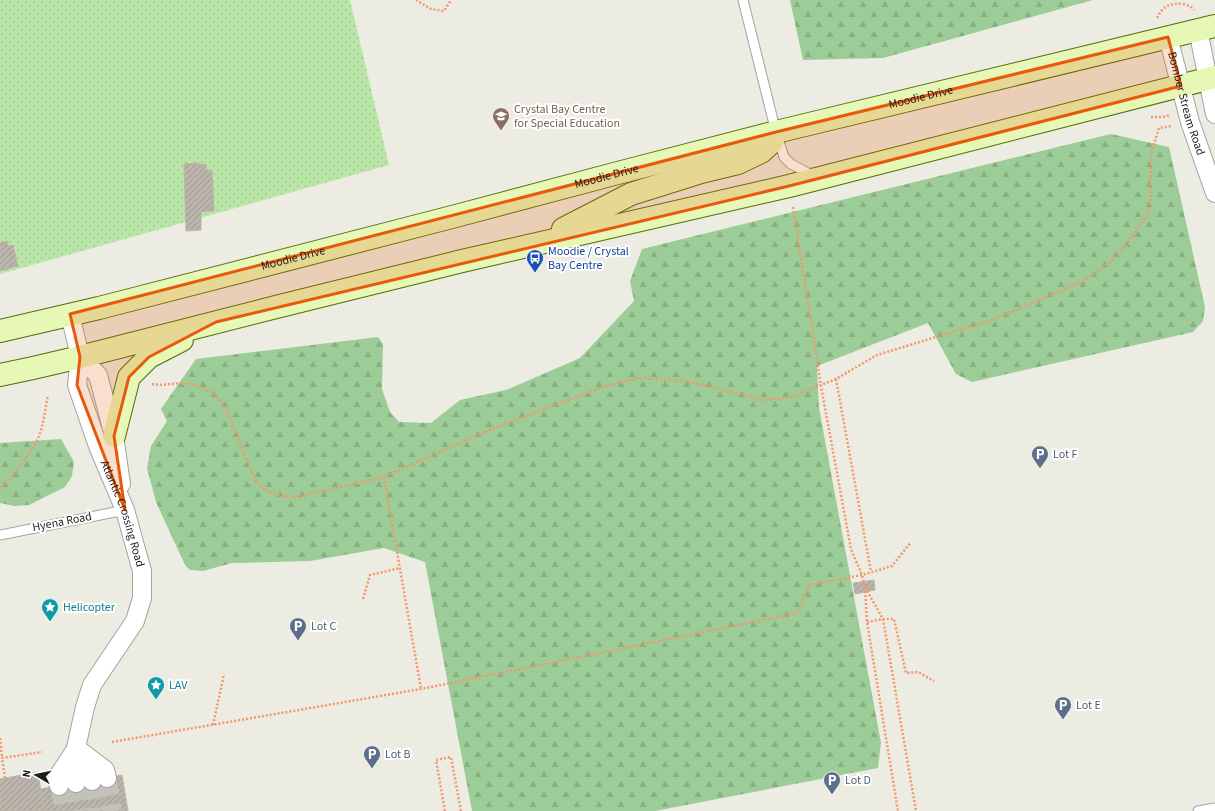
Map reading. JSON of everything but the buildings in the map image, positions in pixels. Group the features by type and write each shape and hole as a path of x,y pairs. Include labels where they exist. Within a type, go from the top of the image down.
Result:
{"main road":[{"name":"Moodie Drive","path":"0,331 452,217 776,132 1207,28"},
{"path":"0,374 80,357 462,261 789,186 1211,78"},
{"path":"530,245 632,194 701,172 738,163 761,152 771,143 776,132"},
{"path":"114,436 129,377 138,366 148,357 216,322"}],"street":[{"name":"Bomber Stream Road","path":"1207,28 1215,114"},
{"name":"Bomber Stream Road","path":"1168,37 1190,122 1215,193"},
{"path":"70,314 80,357 98,375 114,436 125,510"},
{"name":"Atlantic Crossing Road","path":"76,748 89,772 83,782 57,778 76,748 85,707 92,685 135,621 142,598 142,571 125,510 98,446 77,385 80,357"}],"lane":[{"path":"743,0 776,132 784,157 791,164 808,173 825,176"},
{"name":"Hyena Road","path":"0,535 125,510"},
{"path":"1198,811 1215,808"}],"path":[{"path":"416,0 430,9 444,11 451,0"},
{"path":"1157,117 1168,115"},
{"path":"148,383 159,386 180,382 194,385 218,397 226,409 256,482 265,490 282,496 297,497 384,477 487,431 600,388 638,378 685,381 765,400 792,397 836,379 877,356 995,320 1084,280 1109,263 1127,244 1146,217 1151,198 1150,183 1152,150 1159,128"},
{"path":"789,186 821,386 851,549 862,575 865,587 866,622 898,811"},
{"path":"836,379 871,572"},
{"path":"0,489 34,445 42,426 48,396"},
{"path":"384,477 421,689"},
{"path":"112,742 421,689 798,613 809,585 862,575 892,566 911,542"},
{"path":"363,599 370,575 400,568"},
{"path":"865,587 883,619 916,811"},
{"path":"866,622 883,619 894,620 906,673 918,672 934,681"},
{"path":"213,725 224,674"},
{"path":"0,738 5,778"},
{"path":"2,758 42,752"},
{"path":"0,754 2,758"},
{"path":"445,811 436,760 452,757 461,811"}],"highlighted area":[{"path":"1168,37 1181,86 789,186 216,322 149,357 129,377 114,436 125,510 77,385 80,357 70,314 776,132"}],"green space":[{"path":"0,0 350,0 389,165 0,274"},
{"path":"790,0 1093,0 883,58 803,60"},
{"path":"1111,134 1169,147 1205,307 1203,321 1193,332 972,382 956,374 928,323 817,366 819,408 881,743 878,768 655,811 472,811 425,562 384,548 310,561 232,563 203,571 190,570 185,565 156,502 147,468 151,446 167,421 161,409 196,359 378,337 383,344 382,389 390,412 399,422 431,423 460,400 506,390 580,358 634,301 630,281 642,249"},
{"path":"61,439 74,462 72,476 65,487 29,505 14,506 0,503 0,443"}],"tunnel":[{"path":"107,778 113,811"},
{"path":"92,781 97,811"},
{"path":"76,783 81,811"},
{"path":"59,786 64,811"}],"place":[{"name":"Crystal Bay Centre for Special Education","path":"501,131"},
{"name":"Moodie / Crystal Bay Centre","path":"535,273"},
{"name":"Lot F","path":"1040,469"},
{"name":"Helicopter","path":"50,622"},
{"name":"Lot C","path":"298,641"},
{"name":"LAV","path":"156,700"},
{"name":"Lot E","path":"1063,720"},
{"name":"Lot B","path":"372,769"},
{"name":"Lot D","path":"832,795"}]}
